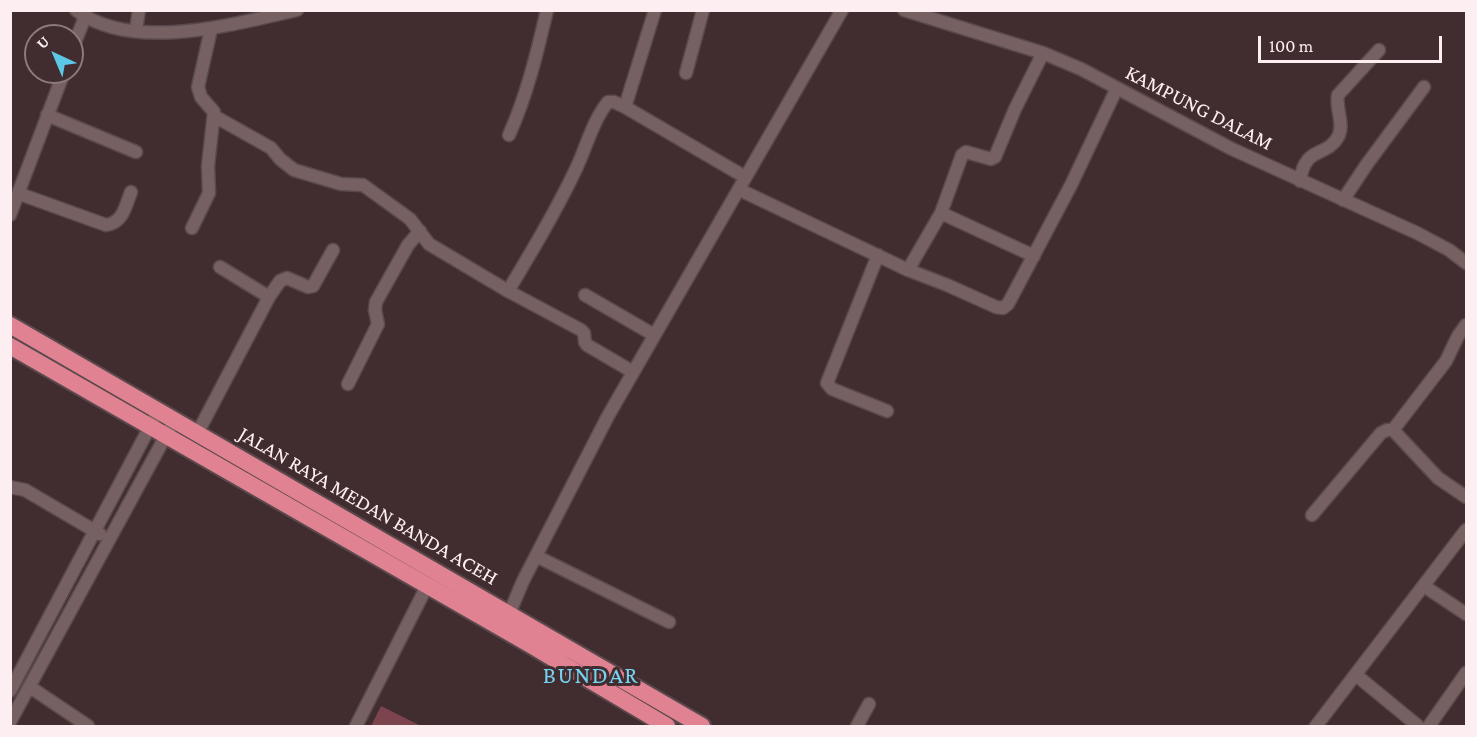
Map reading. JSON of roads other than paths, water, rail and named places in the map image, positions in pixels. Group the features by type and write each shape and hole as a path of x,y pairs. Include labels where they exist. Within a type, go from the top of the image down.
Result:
{"highway":[{"name":"JALAN RAYA MEDAN BANDA ACEH","path":"10,325 702,726"},
{"name":"JALAN RAYA MEDAN BANDA ACEH","path":"10,346 667,726"},
{"path":"630,705 639,691"}],"street":[{"path":"136,30 139,10"},
{"path":"80,14 100,24 136,30 187,32 297,10"},
{"path":"509,135 524,100 547,10"},
{"path":"625,108 655,10"},
{"path":"686,73 703,10"},
{"path":"509,614 608,416 842,10"},
{"name":"KAMPUNG DALAM","path":"904,10 1043,53 1081,69 1232,149 1417,233 1449,250 1467,263"},
{"path":"192,228 209,194 208,166 214,116 213,110 200,94 198,87 211,29"},
{"path":"1300,181 1303,165 1315,153 1332,145 1338,138 1341,125 1336,99 1338,95 1378,50"},
{"path":"908,270 942,213 964,153 991,159 995,157 1043,53"},
{"path":"10,215 20,194 59,84"},
{"path":"1343,200 1424,87"},
{"path":"740,190 908,270 1002,308 1008,304 1034,256 1117,88"},
{"path":"508,291 557,207 604,107 610,101 745,177"},
{"path":"47,115 136,152"},
{"path":"214,116 271,148 294,170 341,184 363,186 406,216 426,241 442,254 581,330 587,345 633,372"},
{"path":"20,194 111,225 119,220 131,192"},
{"path":"942,213 1034,256"},
{"path":"348,384 378,324 376,302 408,244 420,231"},
{"path":"198,432 269,297 280,281 285,278 308,287 313,286 333,250"},
{"path":"878,255 827,383 832,389 886,411"},
{"path":"220,267 269,297"},
{"path":"585,295 654,335"},
{"path":"1394,430 1446,361 1458,336 1467,326"},
{"path":"10,691 158,410"},
{"path":"10,722 175,419"},
{"path":"1312,515 1381,433 1387,429 1394,430 1438,478 1467,497"},
{"path":"10,487 25,490 110,538"},
{"path":"1316,726 1467,530"},
{"path":"536,556 669,621"},
{"path":"356,726 427,586"},
{"path":"1424,586 1467,614"},
{"path":"1429,726 1467,673"},
{"path":"1356,675 1418,726"},
{"path":"30,687 88,726"},
{"path":"857,726 869,704"}],"district":[{"name":"BUNDAR","path":"591,676"}]}
